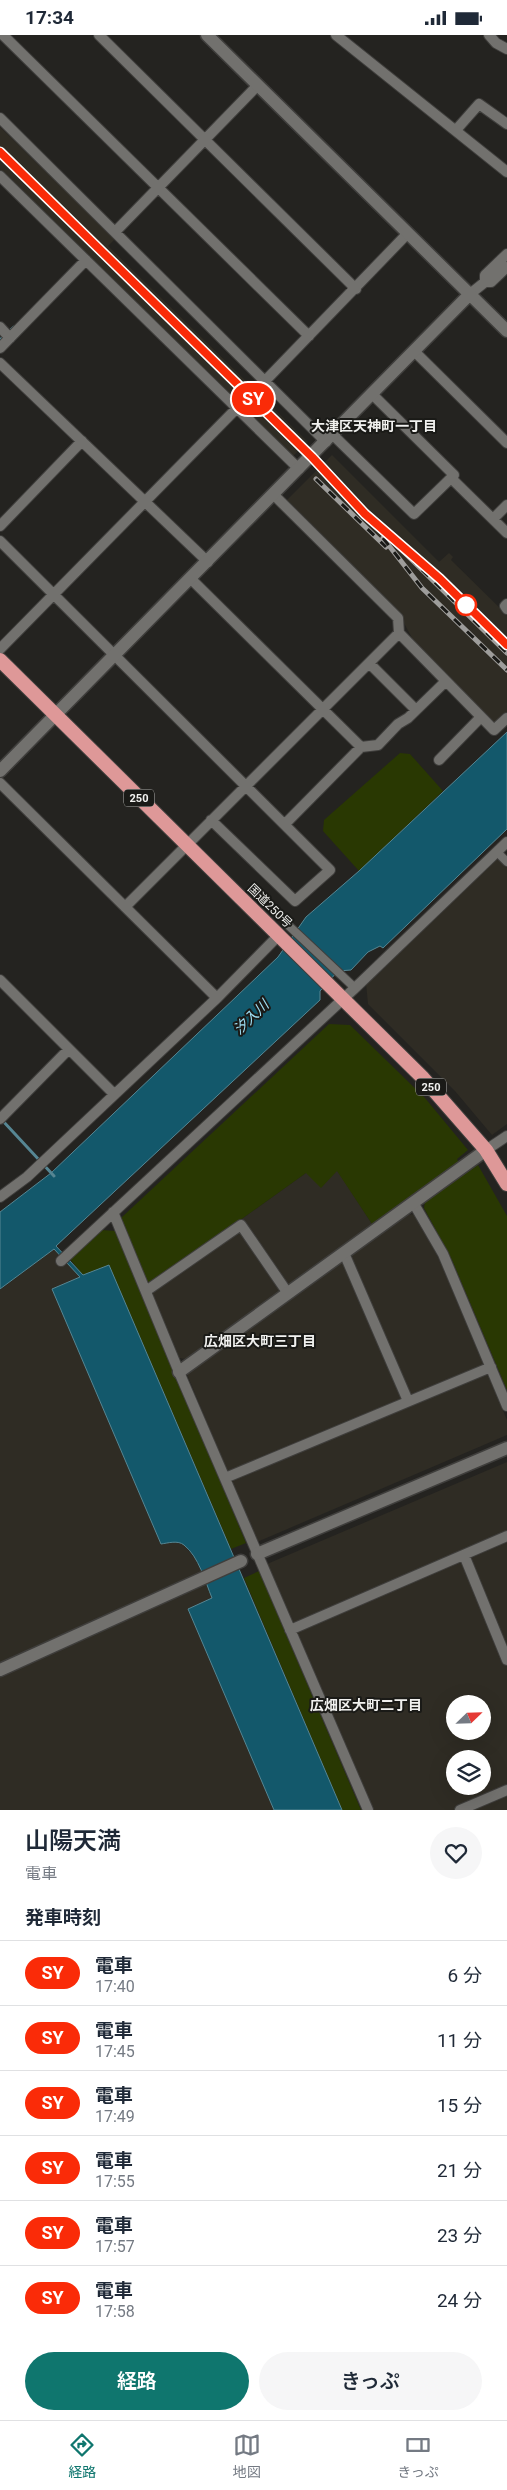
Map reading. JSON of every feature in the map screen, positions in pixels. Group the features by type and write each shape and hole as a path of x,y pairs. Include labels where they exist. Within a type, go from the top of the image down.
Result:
{"highway":[{"name":"国道250号","path":"0,660 186,845 284,931 343,999 423,1078 486,1150 507,1184"}],"street":[{"path":"0,39 3,35 309,336"},
{"path":"99,35 356,289"},
{"path":"208,35 507,331"},
{"path":"336,35 507,172"},
{"path":"489,35 496,43 507,49"},
{"path":"115,232 258,85"},
{"path":"456,130 479,104 507,124"},
{"path":"0,118 265,381 414,514 454,475 372,394"},
{"path":"0,176 299,469"},
{"path":"265,381 356,289 408,233"},
{"path":"484,282 485,275 507,254"},
{"path":"0,348 86,260"},
{"path":"0,771 415,352 470,294 484,282 492,282 507,267"},
{"path":"0,327 10,338"},
{"path":"415,352 507,443"},
{"path":"0,363 208,562"},
{"path":"0,649 237,408"},
{"path":"0,526 82,441"},
{"path":"452,479 506,529"},
{"path":"274,495 398,618 399,633 494,730 507,718"},
{"path":"493,519 507,505"},
{"path":"0,541 330,870 296,901 210,820"},
{"path":"191,579 360,747"},
{"path":"507,604 505,606 507,609"},
{"path":"125,907 399,633"},
{"path":"369,663 416,711"},
{"path":"285,824 360,747 378,745 398,724 416,711 446,681"},
{"path":"438,760 481,717"},
{"path":"0,783 216,998"},
{"path":"64,1258 355,988 507,842"},
{"path":"496,852 507,862"},
{"path":"0,1197 27,1177 284,931 355,988"},
{"path":"0,980 113,1093"},
{"path":"0,1119 69,1049"},
{"path":"179,1372 287,1292 507,1136"},
{"path":"414,1203 444,1254 507,1406"},
{"path":"113,1213 179,1372 368,1810"},
{"path":"146,1291 241,1225 287,1292"},
{"path":"344,1253 408,1401"},
{"path":"225,1479 491,1367"},
{"path":"0,1670 241,1561 507,1448"},
{"path":"290,1630 507,1536"},
{"path":"464,1555 507,1660"},
{"path":"460,1810 507,1790"}],"shaded area":[{"path":"0,127 115,239 108,246 308,442 291,458 0,171"},
{"path":"332,455 439,562 449,553 453,557 451,560 507,615 507,712 495,722 491,721 412,638 397,610 287,500"},
{"path":"497,856 507,866 507,1124 492,1135 455,1091 368,1004 366,983"},
{"path":"337,1170 372,1224 186,1359 179,1358 148,1286 306,1173"},
{"path":"414,1214 439,1259 507,1420 507,1435 257,1542 186,1372 407,1215"},
{"path":"54,1249 80,1277 53,1289 161,1543 174,1542 183,1544 197,1561 212,1598 188,1609 274,1810 0,1810 0,1290"},
{"path":"507,1462 507,1810 371,1810 267,1564"}],"green space":[{"path":"400,753 410,754 443,791 359,871 323,831 324,820"},
{"path":"329,1024 350,1025 425,1098 468,1150 457,1159 459,1163 372,1224 337,1171 321,1188 306,1173 148,1286 121,1218"},
{"path":"478,1165 507,1216 507,1390 452,1260 424,1208 425,1202"},
{"path":"101,1230 116,1231 246,1543 231,1549 109,1265 83,1275 70,1259"},
{"path":"259,1571 361,1810 342,1810 244,1578"}],"water":[{"name":"汐入川","path":"507,732 507,829 383,948 380,946 368,952 351,970 338,971 320,991 320,1000 56,1246 83,1275 109,1265 342,1810 274,1810 188,1609 212,1598 201,1570 194,1556 182,1543 161,1544 52,1289 80,1277 54,1249 0,1289 0,1212 51,1173 278,957 306,917 359,871"}],"waterway":[{"path":"0,340 14,327"},
{"path":"2,1120 54,1176"}],"railway":[{"path":"0,152 312,456 365,514 507,653"},
{"path":"316,479 386,547"},
{"path":"383,538 422,588 507,670"}],"train":[{"name":"SY","path":"0,152 312,457 365,514 400,547 440,579 507,645"}],"district":[{"name":"大津区天神町一丁目","path":"374,426"},
{"name":"広畑区大町三丁目","path":"260,1341"},
{"name":"広畑区大町二丁目","path":"366,1705"}]}
